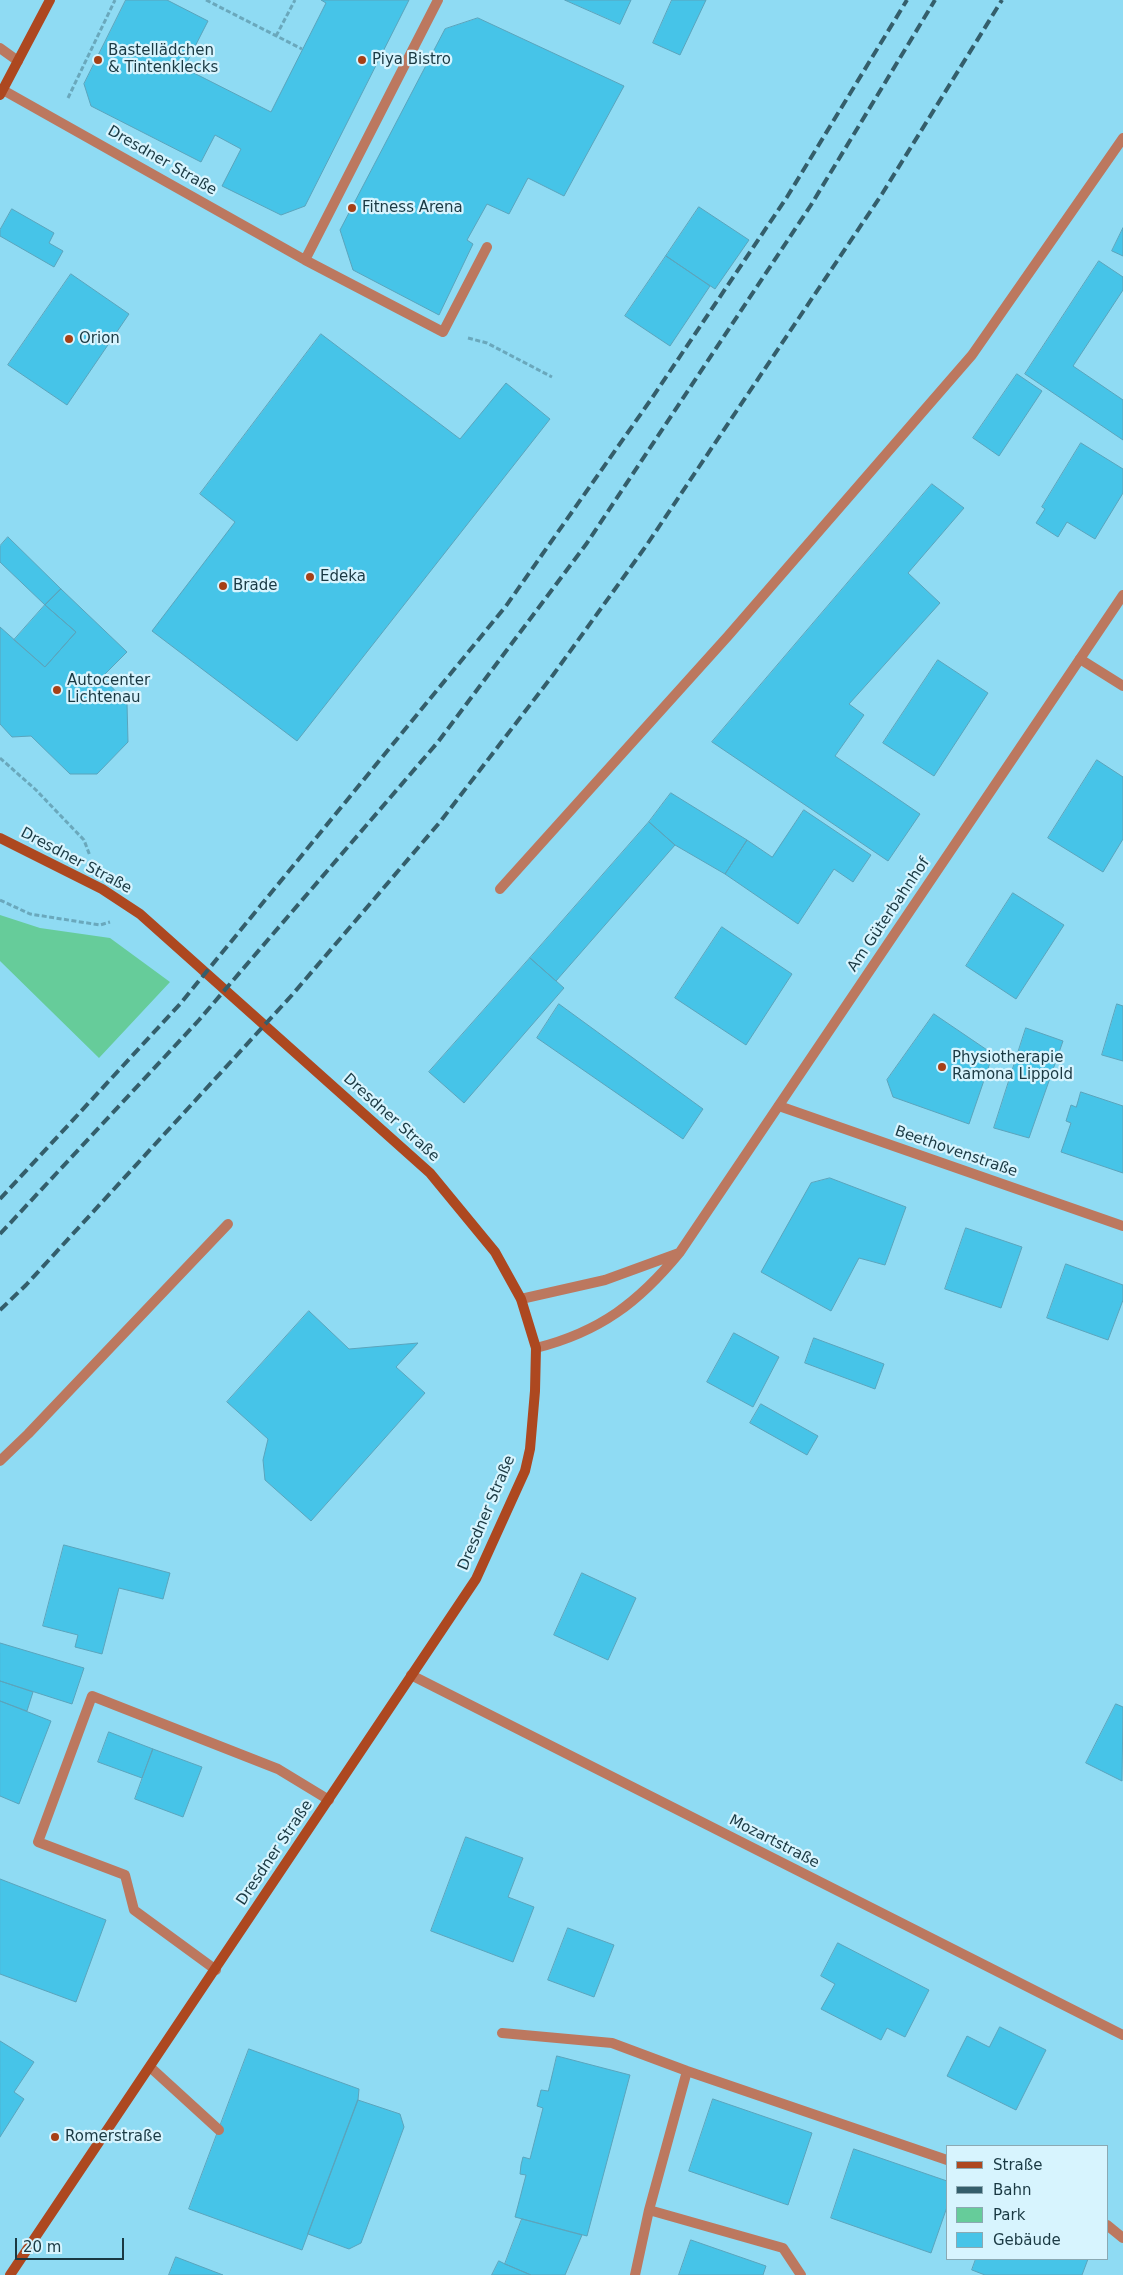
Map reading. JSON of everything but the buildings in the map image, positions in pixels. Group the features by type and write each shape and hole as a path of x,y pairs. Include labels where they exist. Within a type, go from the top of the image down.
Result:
{"main road":[{"name":"Dresdner Straße","path":"1,92 50,0"},
{"name":"Dresdner Straße","path":"0,838 102,890 140,914 430,1173 495,1252 522,1299 536,1348 536,1391 530,1449 525,1471 476,1579 10,2275"}],"street":[{"path":"305,260 438,0"},
{"path":"0,48 18,61"},
{"name":"Dresdner Straße","path":"1,92 58,119 305,260 443,332 487,247"},
{"path":"500,889 728,636 972,355 1123,138"},
{"name":"Am Güterbahnhof","path":"536,1348 564,1341 606,1321 656,1281 680,1252 1123,595"},
{"path":"1080,660 1123,686"},
{"name":"Beethovenstraße","path":"779,1106 1123,1226"},
{"path":"0,1461 228,1224"},
{"path":"522,1299 605,1280 680,1252"},
{"name":"Mozartstraße","path":"411,1675 1123,2035"},
{"path":"216,1970 134,1910 125,1875 38,1842 92,1696 278,1769 329,1800"},
{"path":"502,2033 612,2043 687,2071 946,2160"},
{"path":"150,2067 218,2130"},
{"path":"635,2275 649,2210 687,2071"},
{"path":"649,2210 783,2248 801,2275"},
{"path":"1108,2225 1123,2238"}],"path":[{"path":"58,119 115,0"},
{"path":"206,0 302,49"},
{"path":"276,36 294,0"},
{"path":"487,343 552,378"},
{"path":"0,758 36,790 84,840 102,890"},
{"path":"0,900 30,914 100,925 140,914"}],"green space":[{"path":"0,915 40,928 110,938 170,982 99,1058 0,961"}],"railway":[{"path":"0,1199 180,1004 506,606 652,398 787,197 907,0"},
{"path":"0,1234 199,1020 438,742 587,543 811,205 935,0"},
{"path":"0,1310 26,1285 292,995 440,822 553,675 646,546 882,194 1002,0"}],"place":[{"name":"Bastellädchen & Tintenklecks","path":"98,60"},
{"name":"Piya Bistro","path":"362,60"},
{"name":"Fitness Arena","path":"352,208"},
{"name":"Orion","path":"69,339"},
{"name":"Edeka","path":"310,577"},
{"name":"Brade","path":"223,586"},
{"name":"Autocenter Lichtenau","path":"57,690"},
{"name":"Physiotherapie Ramona Lippold","path":"942,1067"},
{"name":"Romerstraße","path":"55,2137"}]}
